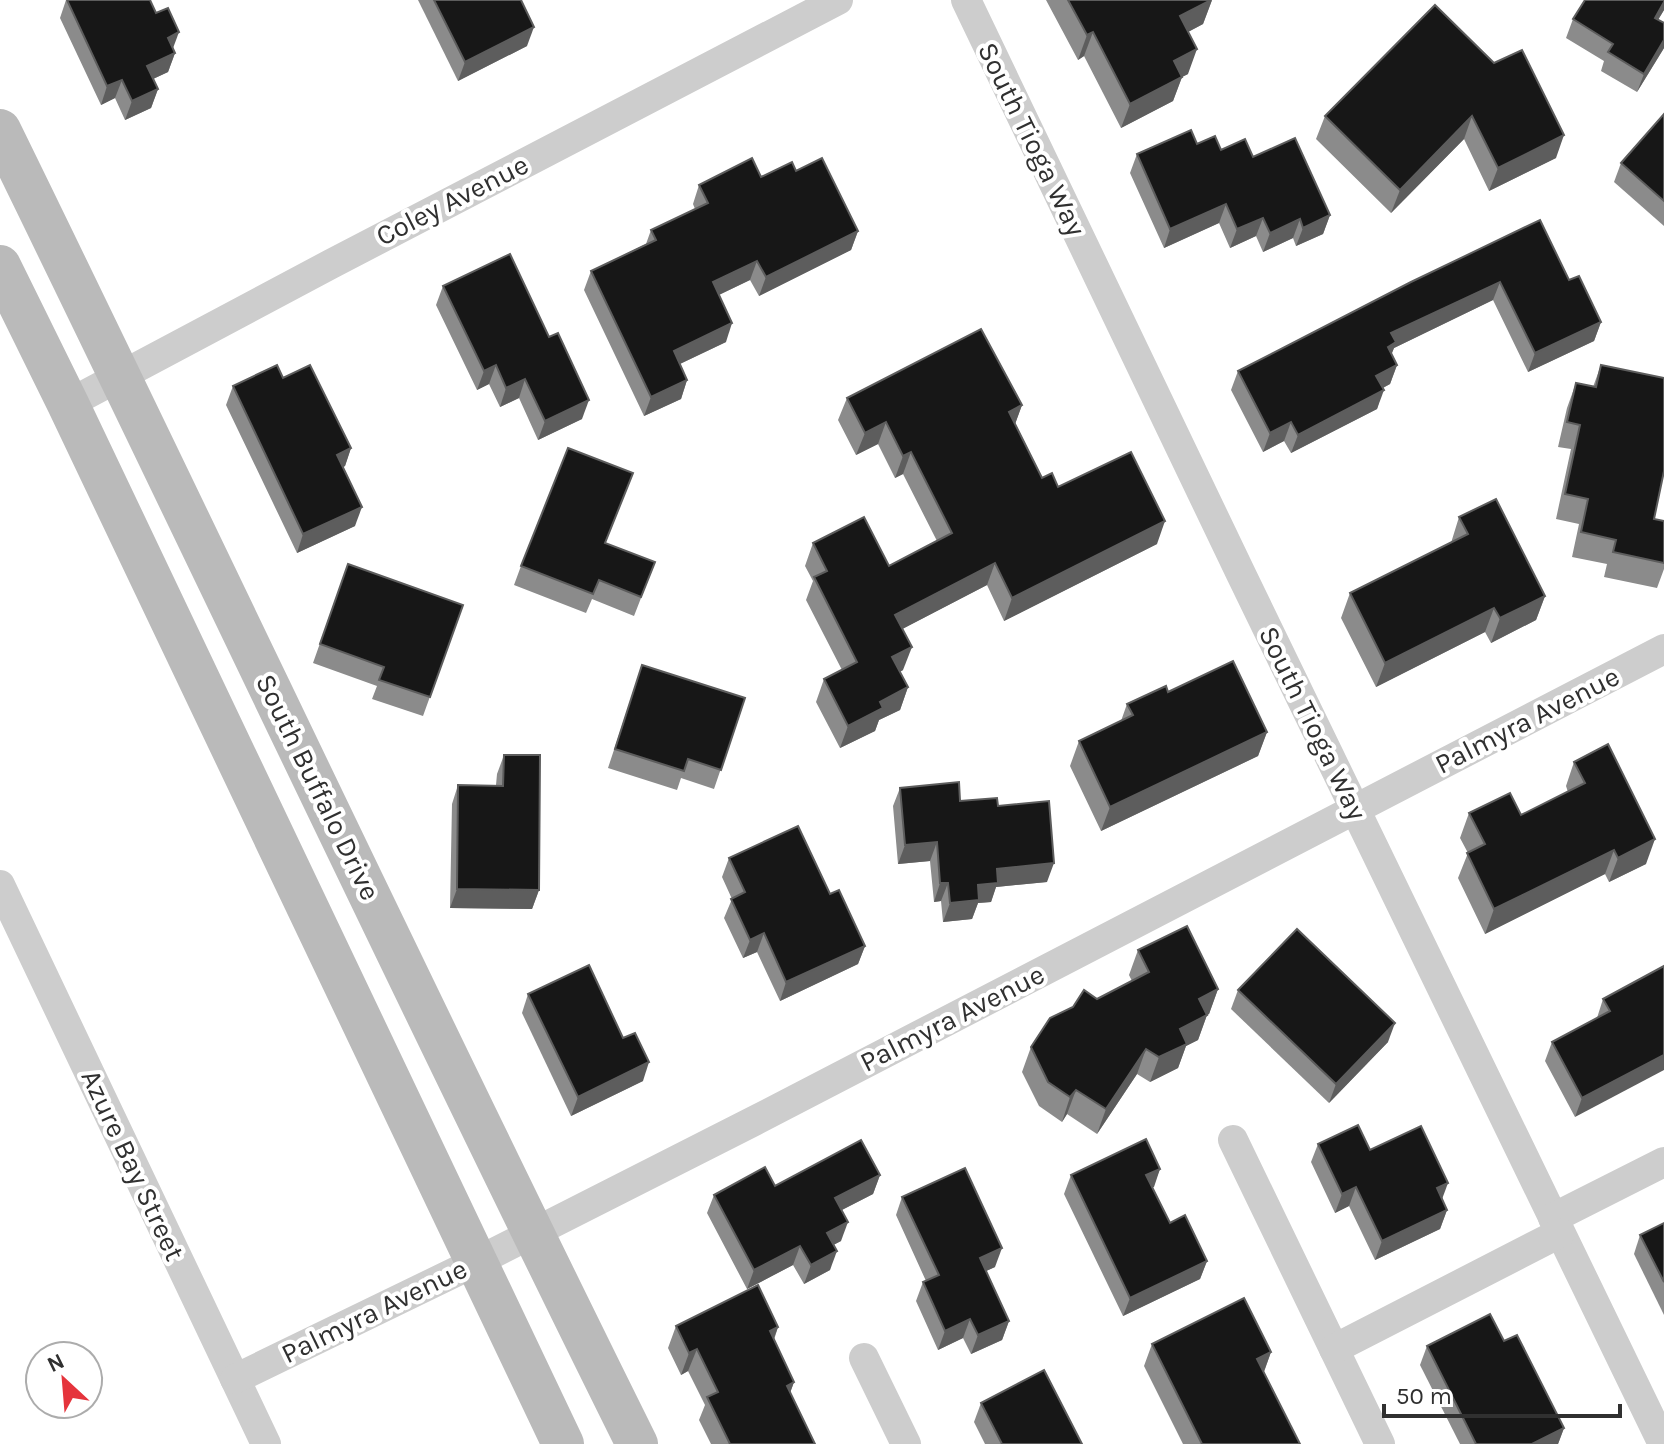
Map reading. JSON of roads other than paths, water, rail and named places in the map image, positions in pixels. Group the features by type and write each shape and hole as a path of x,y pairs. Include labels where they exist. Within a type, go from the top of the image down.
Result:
{"main road":[{"name":"South Buffalo Drive","path":"0,130 532,1234 637,1444"},
{"path":"0,266 563,1444"}],"street":[{"name":"Coley Avenue","path":"68,404 838,0"},
{"name":"South Tioga Way","path":"966,0 1663,1444"},
{"name":"Palmyra Avenue","path":"235,1379 476,1262 754,1121 1664,649"},
{"name":"Azure Bay Street","path":"0,885 266,1444"},
{"path":"1233,1140 1380,1444"},
{"path":"1334,1349 1557,1226 1664,1162"},
{"path":"864,1358 906,1444"}]}
